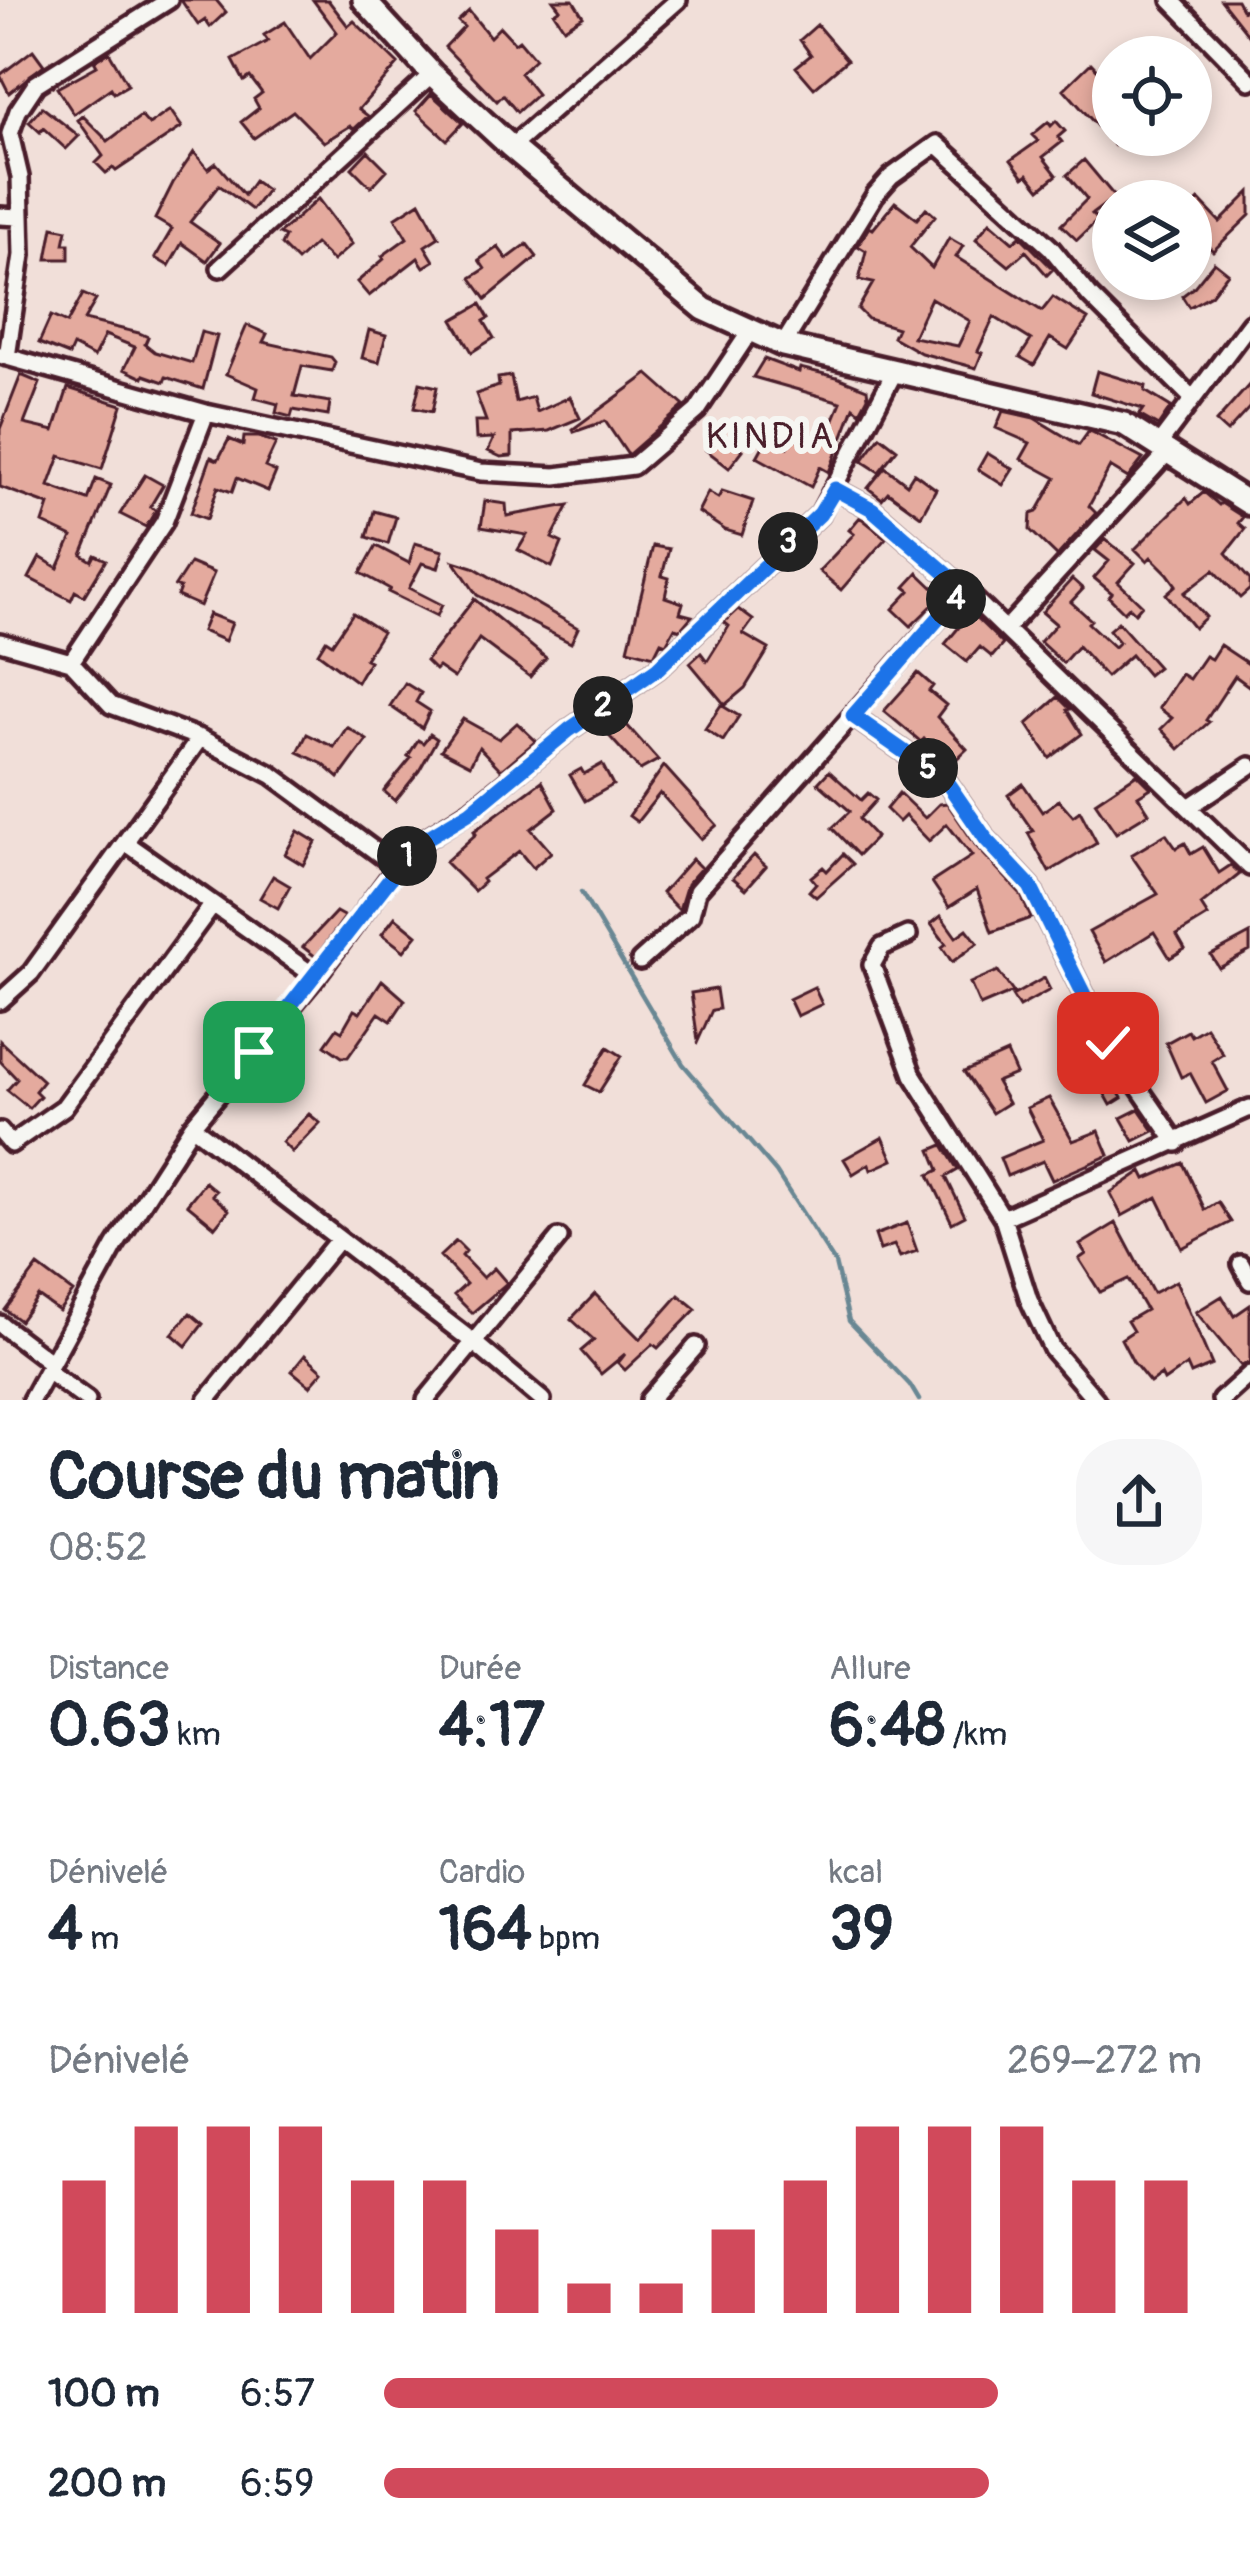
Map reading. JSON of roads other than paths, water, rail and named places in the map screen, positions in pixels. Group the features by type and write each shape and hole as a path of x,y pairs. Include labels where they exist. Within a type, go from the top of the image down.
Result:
{"street":[{"path":"169,0 37,84 18,111 10,134 20,177 22,255 4,356 206,412 481,472 556,476 634,466 697,411 749,333"},
{"path":"364,0 432,74 511,147 704,309 782,345 1124,424 1250,504"},
{"path":"511,147 678,0"},
{"path":"1171,0 1250,81"},
{"path":"220,268 432,74"},
{"path":"782,345 875,195 891,177 937,144 1051,248 1090,296 1192,397"},
{"path":"0,216 19,217"},
{"path":"1006,629 1165,447 1192,397 1250,323"},
{"path":"31,1400 115,1246 192,1126 316,976 397,867 417,844 470,812 569,730 657,669 820,514 895,371"},
{"path":"71,662 164,522 206,412"},
{"path":"835,489 872,509 964,589 1250,867"},
{"path":"640,961 691,915 698,891 964,589"},
{"path":"0,642 71,662 111,705 200,738 272,775 397,867"},
{"path":"853,716 946,781 986,839 1030,886 1108,1043 1178,1143"},
{"path":"0,1001 31,973 200,738"},
{"path":"1189,807 1250,766"},
{"path":"125,842 316,976"},
{"path":"0,1131 11,1144 64,1107 213,904"},
{"path":"908,935 882,947 872,965 913,1075 1003,1218 1029,1300 1052,1349 1096,1400"},
{"path":"1003,1218 1250,1108"},
{"path":"192,1126 542,1400"},
{"path":"426,1400 559,1238"},
{"path":"207,1400 338,1240"},
{"path":"1241,1264 1250,1281"},
{"path":"0,1324 87,1400"},
{"path":"649,1400 696,1346"},
{"path":"1220,1400 1250,1374"}],"waterway":[{"path":"581,892 683,1064 776,1172 835,1263 849,1321 919,1400"}],"district":[{"name":"KINDIA","path":"771,435"}]}
